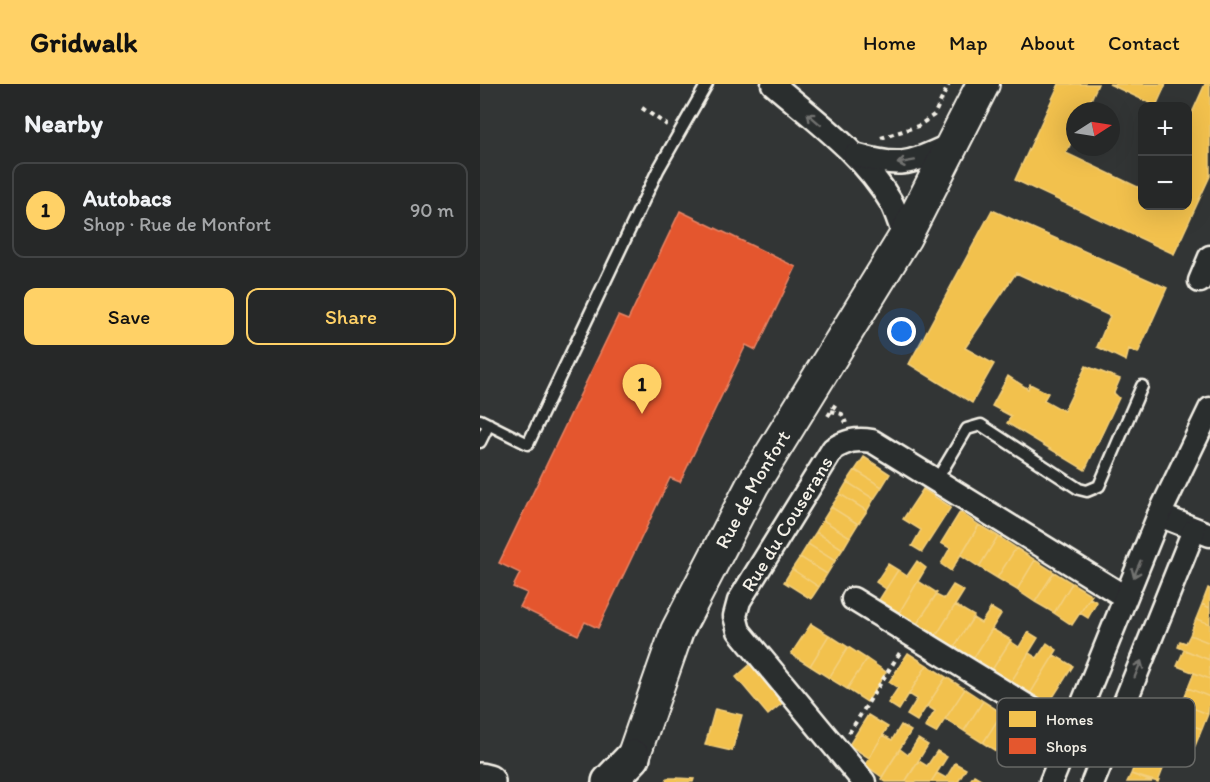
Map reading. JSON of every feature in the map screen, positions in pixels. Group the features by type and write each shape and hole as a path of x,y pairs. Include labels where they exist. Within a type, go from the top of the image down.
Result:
{"main road":[{"path":"609,782 632,769"},
{"path":"480,780 488,782"}],"street":[{"path":"773,84 855,155 876,178 892,204 905,237"},
{"name":"Rue de Monfort","path":"632,769 677,631 753,484 905,237 955,143 983,84"},
{"path":"855,155 889,164 911,162 955,143"},
{"path":"1200,281 1210,257"},
{"path":"1085,698 1159,515 1210,409"},
{"name":"Rue du Couserans","path":"864,782 739,631 735,616 738,601 833,449 843,442 859,438 872,441 1125,597"},
{"path":"1130,698 1202,532 1159,515"},
{"path":"853,599 1014,698"},
{"path":"1051,782 1057,767"},
{"path":"1093,782 1100,767"}],"lane":[{"path":"480,442 484,422 528,444 678,132 707,84"},
{"path":"936,481 967,429 981,425 1078,489 1092,490 1099,486 1142,386"}],"path":[{"path":"855,155 865,140 884,138 918,126 934,115 949,84"},
{"path":"642,108 678,132"},
{"path":"837,751 912,635"}],"building: Homes":[{"path":"1059,84 1098,84 1090,102 1066,102 1066,156 1072,156 1138,187 1138,210 1192,210 1192,113 1205,84 1210,84 1210,176 1174,254 1015,180"},
{"path":"1109,84 1166,84 1158,102 1147,102"},
{"path":"992,210 1167,288 1138,353 1129,349 1126,361 1097,347 1110,316 1016,273 965,348 994,364 972,403 909,364"},
{"path":"1086,366 1120,379 1114,393 1119,398 1085,470 1007,423 1011,416 992,406 1008,376 1028,389 1030,384 1048,393 1044,400 1064,411"},
{"path":"864,457 890,474 882,487 855,470"},
{"path":"855,470 882,487 874,499 847,482"},
{"path":"847,482 874,499 867,511 840,494"},
{"path":"923,489 951,507 922,552 912,546 921,530 903,519"},
{"path":"840,494 867,511 858,524 831,507"},
{"path":"831,507 858,524 850,537 823,520"},
{"path":"960,512 979,525 951,571 941,564 950,548 941,543"},
{"path":"823,520 850,537 843,549 816,532"},
{"path":"979,525 998,536 979,567 961,555"},
{"path":"816,532 843,549 835,561 808,544"},
{"path":"998,536 1016,548 997,578 979,567"},
{"path":"808,544 835,561 827,574 800,557"},
{"path":"1016,548 1035,560 1017,590 997,578"},
{"path":"800,557 827,574 819,587 792,569"},
{"path":"1035,560 1054,572 1035,602 1017,590"},
{"path":"917,561 926,568 899,613 879,600 898,570 907,576"},
{"path":"888,564 898,570 886,589 876,582"},
{"path":"792,569 819,587 811,599 784,582"},
{"path":"1054,572 1072,583 1054,613 1035,602"},
{"path":"918,581 937,593 917,624 899,613"},
{"path":"1072,583 1092,595 1072,625 1054,613"},
{"path":"953,585 964,591 936,636 917,624 936,595 944,599"},
{"path":"1208,588 1210,589 1210,608 1202,604"},
{"path":"1090,598 1097,602 1088,618 1080,613"},
{"path":"1202,604 1210,608 1210,624 1196,619"},
{"path":"955,605 974,616 954,647 936,636"},
{"path":"991,608 1001,614 973,659 954,647 973,618 981,623"},
{"path":"1196,619 1210,624 1210,643 1190,635"},
{"path":"811,624 829,635 810,666 791,654"},
{"path":"992,629 1011,640 992,670 973,659"},
{"path":"1028,632 1038,638 1011,682 992,670 1010,641 1019,647"},
{"path":"829,635 848,647 829,678 810,666"},
{"path":"1190,635 1210,643 1209,660 1178,647 1180,641 1186,643"},
{"path":"1047,643 1057,650 1030,694 1011,682 1029,653 1037,658"},
{"path":"848,647 867,659 847,689 829,678"},
{"path":"1184,650 1210,660 1210,679 1177,666"},
{"path":"908,653 927,665 899,710 888,703 898,688 889,682"},
{"path":"1054,655 1073,666 1052,698 1037,698 1030,694"},
{"path":"867,659 886,672 867,702 847,689"},
{"path":"753,662 785,701 768,715 736,677"},
{"path":"927,665 946,677 917,721 907,715 917,699 909,694"},
{"path":"1194,673 1210,679 1210,697 1188,688"},
{"path":"946,677 965,689 936,733 925,727 935,711 927,706"},
{"path":"1188,688 1210,697 1208,714 1195,709 1195,698 1184,698"},
{"path":"965,689 983,701 964,731 945,719"},
{"path":"983,701 997,710 997,721 983,743 964,731"},
{"path":"715,709 742,715 732,751 705,745"},
{"path":"1195,709 1208,714 1202,729 1195,727"},
{"path":"868,715 888,727 869,758 849,745"},
{"path":"997,721 997,752 983,743"},
{"path":"901,725 911,731 882,777 865,765 883,735 892,740"},
{"path":"1195,727 1202,729 1195,746"},
{"path":"918,739 928,745 905,782 886,782 881,779 900,749 908,755"},
{"path":"937,751 947,757 931,782 905,782 919,761 927,766"},
{"path":"955,763 966,769 958,782 931,782 937,773 946,778"},
{"path":"1134,767 1163,769 1158,782 1131,774"},
{"path":"1131,774 1152,782 1127,782"},
{"path":"974,775 984,781 969,782"},
{"path":"667,778 694,779 693,782 666,782"}],"building: Shops":[{"path":"680,211 796,267 756,350 746,345 680,482 670,478 598,628 585,622 578,635 520,607 527,593 513,587 520,573 499,563 618,316 628,320"}],"place":[{"name":"Autobacs","path":"642,414"}]}
